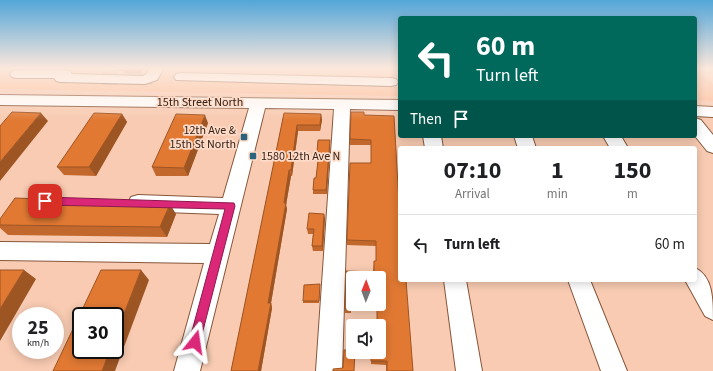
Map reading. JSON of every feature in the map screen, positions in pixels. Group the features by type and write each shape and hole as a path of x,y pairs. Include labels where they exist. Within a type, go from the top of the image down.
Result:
{"street":[{"path":"43,101 56,85"},
{"path":"139,102 148,85"},
{"name":"15th Street North","path":"0,100 398,105"},
{"path":"187,371 258,103"},
{"path":"329,371 342,104"},
{"path":"697,111 713,112"},
{"path":"697,127 713,147"},
{"path":"124,203 231,206"},
{"path":"0,251 218,254"},
{"path":"697,281 713,308"},
{"path":"455,282 469,371"},
{"path":"580,282 614,371"}],"shaded area":[{"path":"0,85 398,85 398,96 0,89"},
{"path":"697,85 713,85 713,101 697,100"}],"building":[{"path":"12,112 41,113 0,162 0,126"},
{"path":"351,112 364,112 364,115 394,116 398,186 398,282 406,282 413,371 387,371 387,361 371,361 371,359 386,359 386,319 377,319 377,311 386,311 386,271 374,271 374,261 376,261 376,241 347,240 350,163 371,163 371,140 350,139"},
{"path":"94,113 122,114 89,167 57,167"},
{"path":"284,113 321,114 320,125 297,125 291,170 289,170 284,203 286,203 268,303 271,303 258,371 231,371"},
{"path":"176,114 205,115 184,168 152,167"},
{"path":"318,140 330,140 326,190 313,190 319,152 317,152"},
{"path":"15,198 170,204 160,227 0,225 0,219"},
{"path":"309,213 324,214 322,246 312,246 314,229 307,229"},
{"path":"0,270 24,270 0,309"},
{"path":"101,270 141,270 124,314 124,307 83,307"},
{"path":"346,271 346,309 345,309"},
{"path":"320,284 319,301 303,301 304,285"},
{"path":"72,331 72,359 107,359 102,371 53,371 59,359 64,359 64,348"},
{"path":"344,350 346,350 346,359 355,359 354,371 333,371 333,369 343,368"}],"place":[{"name":"12th Ave & 15th St North","path":"244,137"},
{"name":"1580 12th Ave N","path":"253,156"}],"route":[{"path":"45,201 231,206 195,342"}]}
